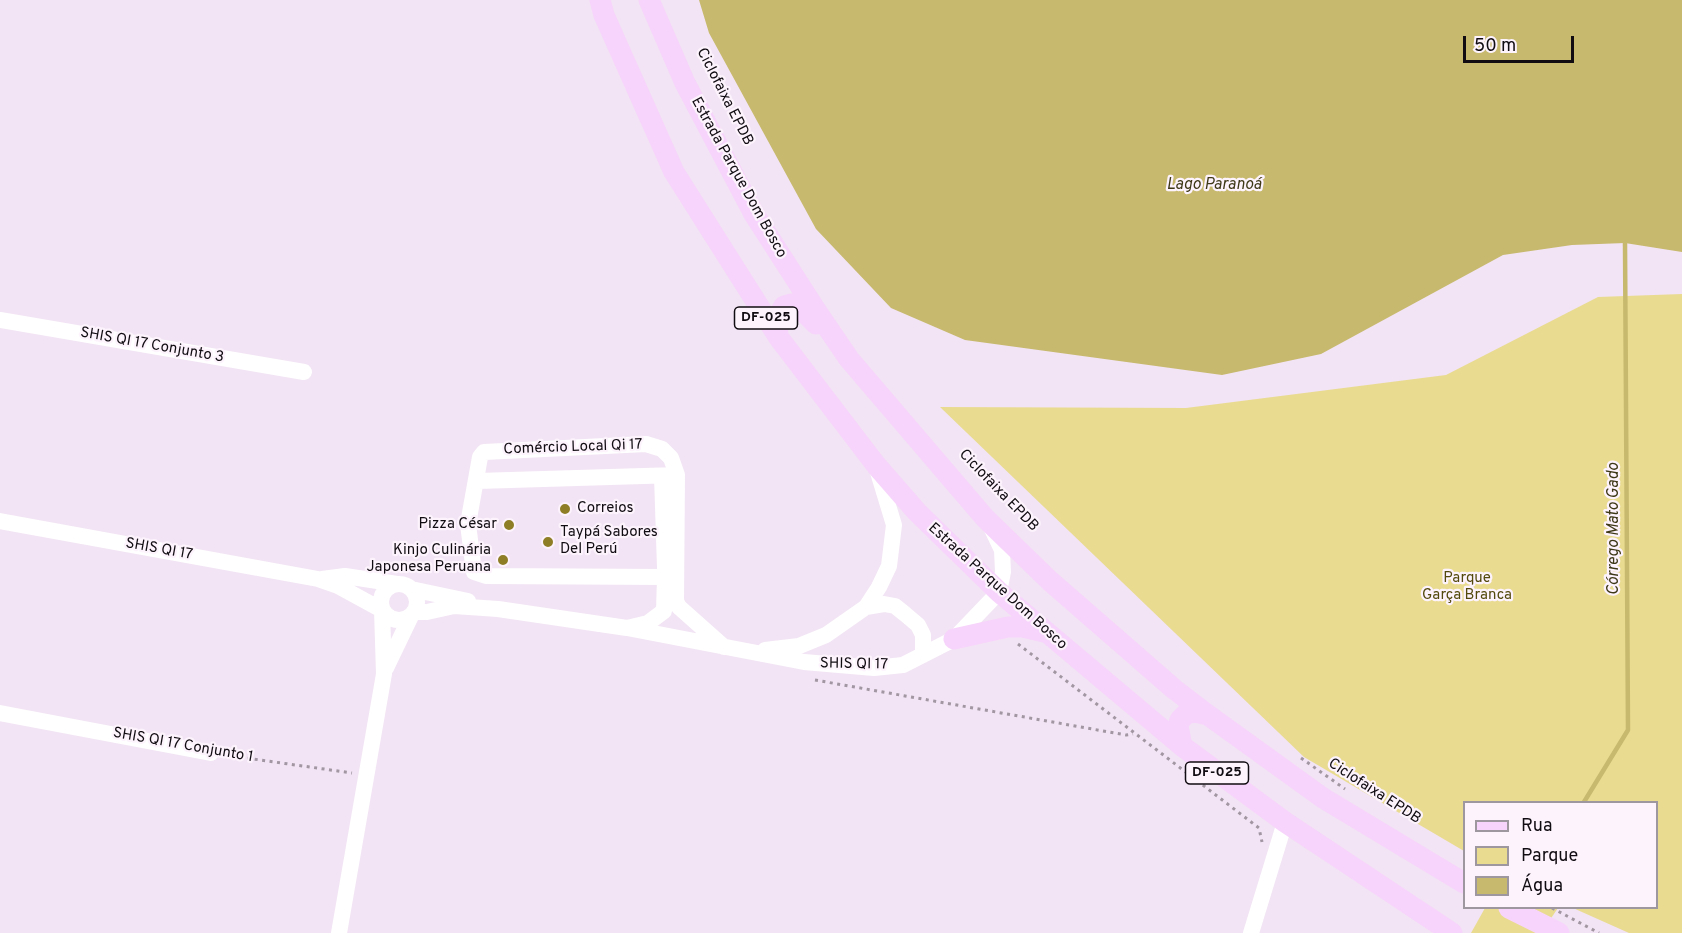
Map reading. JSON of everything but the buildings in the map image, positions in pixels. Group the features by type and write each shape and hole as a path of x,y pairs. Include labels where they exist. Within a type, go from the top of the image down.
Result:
{"main road":[{"name":"Estrada Parque Dom Bosco","path":"600,0 604,15 674,172 778,338 876,465 916,512 1045,633 1182,746 1285,822 1452,933"},
{"name":"Estrada Parque Dom Bosco","path":"649,0 685,84 754,214 849,359 985,518 1038,570 1174,689 1208,715 1323,798 1463,882"},
{"path":"778,338 778,313 784,306 791,304 800,308 849,359"},
{"path":"954,639 1008,627 1023,627 1045,633"},
{"path":"1145,716 1161,718 1167,715 1175,699 1174,689"},
{"path":"1182,746 1178,736 1180,720 1186,714 1195,712 1208,715"},
{"path":"1511,909 1559,933"}],"street":[{"name":"SHIS QI 17 Conjunto 3","path":"0,320 304,372"},
{"name":"Comércio Local Qi 17","path":"665,577 479,575 472,568 468,524 480,457 486,451 646,444 662,449 671,458 665,577 672,609"},
{"name":"SHIS QI 17","path":"749,652 808,642 826,635 866,608 889,566 893,543 894,525 876,465"},
{"path":"667,635 661,625 672,609 675,590 670,476"},
{"name":"Comércio Local Qi 17","path":"477,481 670,476"},
{"path":"985,518 1002,550 1003,572 999,592"},
{"name":"SHIS QI 17","path":"0,521 318,579 338,586 382,610"},
{"name":"SHIS QI 17","path":"318,579 345,576 453,596 498,609"},
{"path":"339,933 384,674 383,593 404,587 416,598 413,614 384,674"},
{"name":"SHIS QI 17","path":"413,614 454,606 498,609 627,627 804,662 865,668 903,665 954,639 999,592"},
{"path":"866,608 884,604 895,606 905,614 918,625 923,635 923,656"},
{"path":"627,627 648,623 672,609"},
{"path":"672,609 724,647"},
{"path":"382,610 395,620 413,614"},
{"name":"SHIS QI 17 Conjunto 1","path":"0,713 211,753"},
{"path":"1251,933 1285,822"}],"path":[{"path":"1017,644 1132,734 1259,828 1264,849 1274,858"},
{"path":"814,680 1114,733 1132,734"},
{"name":"SHIS QI 17 Conjunto 1","path":"211,753 366,775"},
{"name":"Ciclofaixa EPDB","path":"1293,753 1349,792"},
{"path":"1554,909 1599,933"}],"green space":[{"name":"Parque Garça Branca","path":"1682,294 1682,933 1629,933 1575,909 1658,909 1658,801 1463,801 1463,850 1304,757 940,407 1186,408 1446,375 1598,297"},
{"path":"1484,909 1557,909 1541,933 1471,933"}],"water":[{"name":"Lago Paranoá","path":"699,0 1682,0 1682,252 1625,243 1572,245 1503,255 1321,354 1222,375 965,340 891,308 816,229 709,33"}],"waterway":[{"name":"Córrego Mato Gado","path":"1585,801 1628,730 1625,243"}],"place":[{"name":"Correios","path":"565,509"},
{"name":"Pizza César","path":"509,525"},
{"name":"Taypá Sabores Del Perú","path":"548,542"},
{"name":"Kinjo Culinária Japonesa Peruana","path":"503,560"}]}
